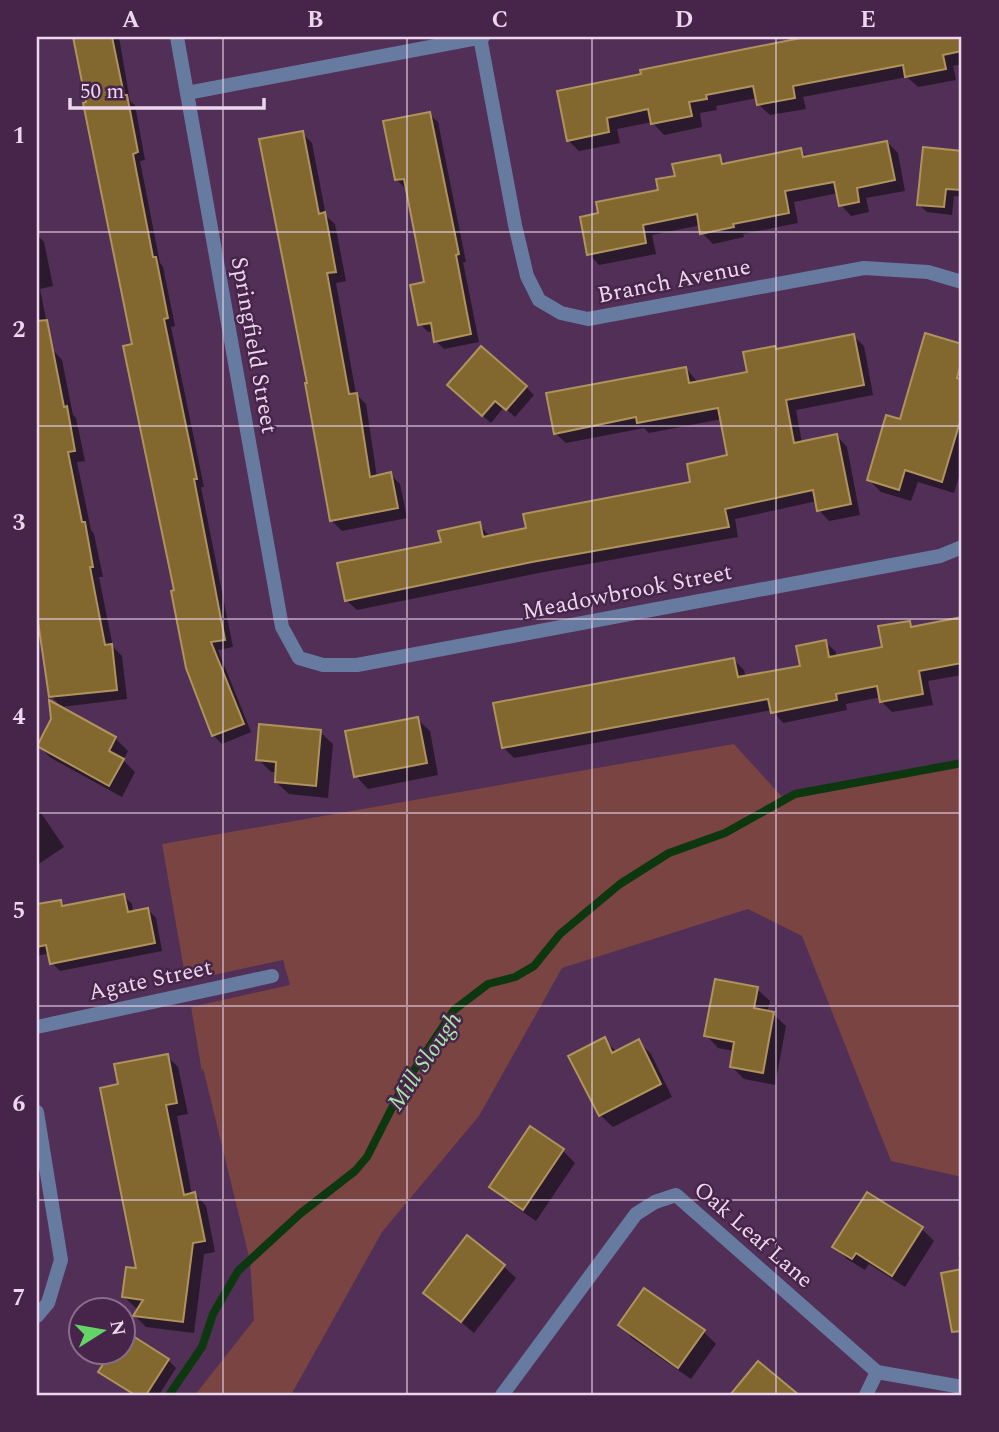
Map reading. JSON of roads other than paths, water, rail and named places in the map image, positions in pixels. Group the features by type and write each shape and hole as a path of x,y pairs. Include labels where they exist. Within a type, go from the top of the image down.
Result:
{"street":[{"name":"Springfield Street","path":"177,37 282,627 299,658"},
{"path":"187,93 482,37"},
{"name":"Branch Avenue","path":"482,37 515,225 527,276 539,300 561,313 588,319 864,268 928,272 962,282"},
{"name":"Meadowbrook Street","path":"299,658 323,665 357,665 940,556 962,547"},
{"name":"Agate Street","path":"37,1027 272,976"},
{"path":"37,1112 61,1260 48,1303 37,1316"},
{"name":"Oak Leaf Lane","path":"502,1395 636,1214 655,1202 676,1195 877,1372"},
{"path":"866,1395 877,1372 962,1387"}],"waterway":[{"name":"Mill Slough","path":"169,1395 202,1347 213,1314 238,1271 301,1213 355,1171 367,1157 402,1088 454,1010 488,984 515,977 534,966 560,934 620,884 669,853 725,833 795,794 962,763"}]}
